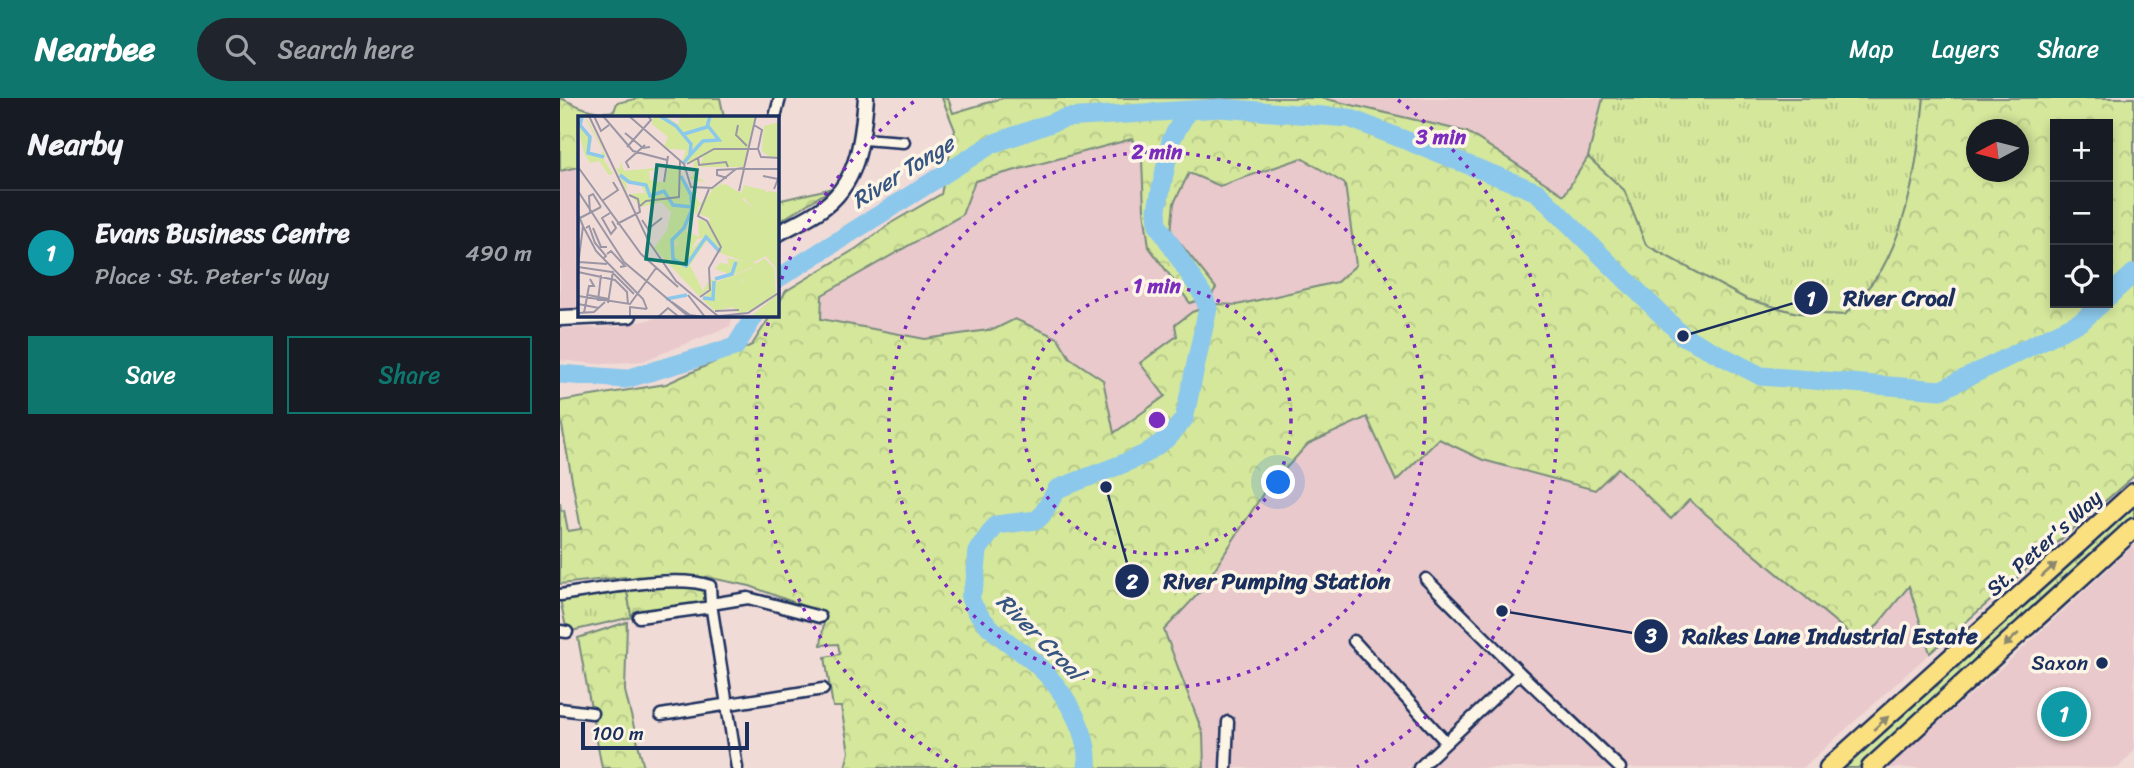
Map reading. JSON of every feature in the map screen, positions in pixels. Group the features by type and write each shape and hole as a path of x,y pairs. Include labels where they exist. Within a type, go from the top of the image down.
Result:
{"highway":[{"name":"St. Peter's Way","path":"1829,768 2134,493"},
{"path":"1871,768 2134,528"}],"main road":[{"path":"779,233 822,209 846,182 857,162 863,139 866,98"},
{"path":"560,318 583,317"}],"street":[{"path":"775,116 780,98"},
{"path":"863,139 904,142"},
{"path":"1426,579 1620,768"},
{"path":"560,595 660,582 685,581 710,586 737,768"},
{"path":"639,617 748,598 820,617"},
{"path":"1354,641 1446,742"},
{"path":"1419,768 1520,673"},
{"path":"661,715 823,689"},
{"path":"560,709 592,713"},
{"path":"1226,768 1228,722"}],"shaded area":[{"path":"1322,98 1603,98 1588,157 1564,195 1467,132"},
{"path":"1132,139 1142,160 1144,210 1216,288 1171,232 1174,203 1188,173 1266,169 1302,158 1345,184 1356,265 1337,282 1237,305 1215,304 1177,336 1165,396 1113,434 1103,380 1070,358 1058,337 1015,319 995,329 925,339 821,319 822,295 962,216 975,181"},
{"path":"578,167 578,313 560,314 560,171"},
{"path":"732,317 730,326 643,361 598,364 560,360 560,329 616,327 653,319"},
{"path":"1367,417 1439,439 1483,460 1618,468 1671,519 1689,500 1861,643 1909,585 1930,653 1803,768 1204,768 1203,734 1163,630 1200,592 1264,492 1308,444"},
{"path":"2134,545 2134,751 2118,768 1886,768 2004,666"}],"green space":[{"path":"560,98 586,109 606,112 614,111 617,103 639,98 720,98 724,116 578,116 578,167 560,171"},
{"path":"942,98 948,98 953,113 1003,98 1322,98 1467,132 1564,195 1588,157 1624,190 1646,245 1746,299 1797,313 1845,315 1882,269 1900,228 1912,186 1924,98 2134,98 2134,476 1930,653 1909,586 1862,644 1689,500 1671,519 1618,468 1595,490 1483,460 1439,439 1396,481 1367,417 1308,444 1264,492 1200,592 1164,630 1203,734 1204,768 845,768 849,752 841,707 833,707 825,657 840,654 838,644 821,645 825,614 750,586 706,577 707,604 631,615 625,577 560,584 560,502 568,531 581,529 560,415 560,401 666,384 752,345 770,317 779,317 779,303 786,291 857,248 891,223 941,194 955,130","holes":["1132,139 1142,160 1149,247 1190,303 1211,296 1216,288 1171,232 1174,203 1189,173 1220,186 1302,158 1345,184 1356,265 1337,282 1237,305 1216,304 1192,312 1175,325 1177,336 1140,363 1165,396 1114,433 1103,380 1070,358 1058,338 1015,319 995,329 925,339 821,319 822,295 962,215 975,181"]},
{"path":"1603,98 1924,98 1912,186 1900,228 1882,269 1845,315 1797,313 1746,299 1646,245 1624,190 1588,157"},
{"path":"833,188 779,222 779,201"},
{"path":"2134,501 2134,521 1858,768 1839,768"},
{"path":"627,592 632,617 567,632 560,599"},
{"path":"627,622 625,691 644,768 602,768 578,638"}],"waterway":[{"name":"River Croal","path":"779,278 992,144 1065,118 1221,108 1349,118 1537,192 1683,336 1761,376 1941,390 2082,321 2096,308"},
{"name":"River Croal","path":"1087,768 1084,739 1064,697 1035,663 989,626 970,598 975,582 978,550 996,525 1037,520 1057,489 1145,454 1169,437 1184,419 1208,308 1203,295 1158,225 1157,209 1171,140 1187,112"},
{"name":"River Croal","path":"2113,292 2134,273"},
{"name":"River Tonge","path":"560,374 626,379 735,347 754,317"}],"place":[{"name":"River Croal","path":"1683,336"},
{"name":"River Pumping Station","path":"1106,487"},
{"name":"Raikes Lane Industrial Estate","path":"1502,611"},
{"name":"Saxon","path":"2102,663"},
{"name":"Evans Business Centre","path":"2064,714"}]}
